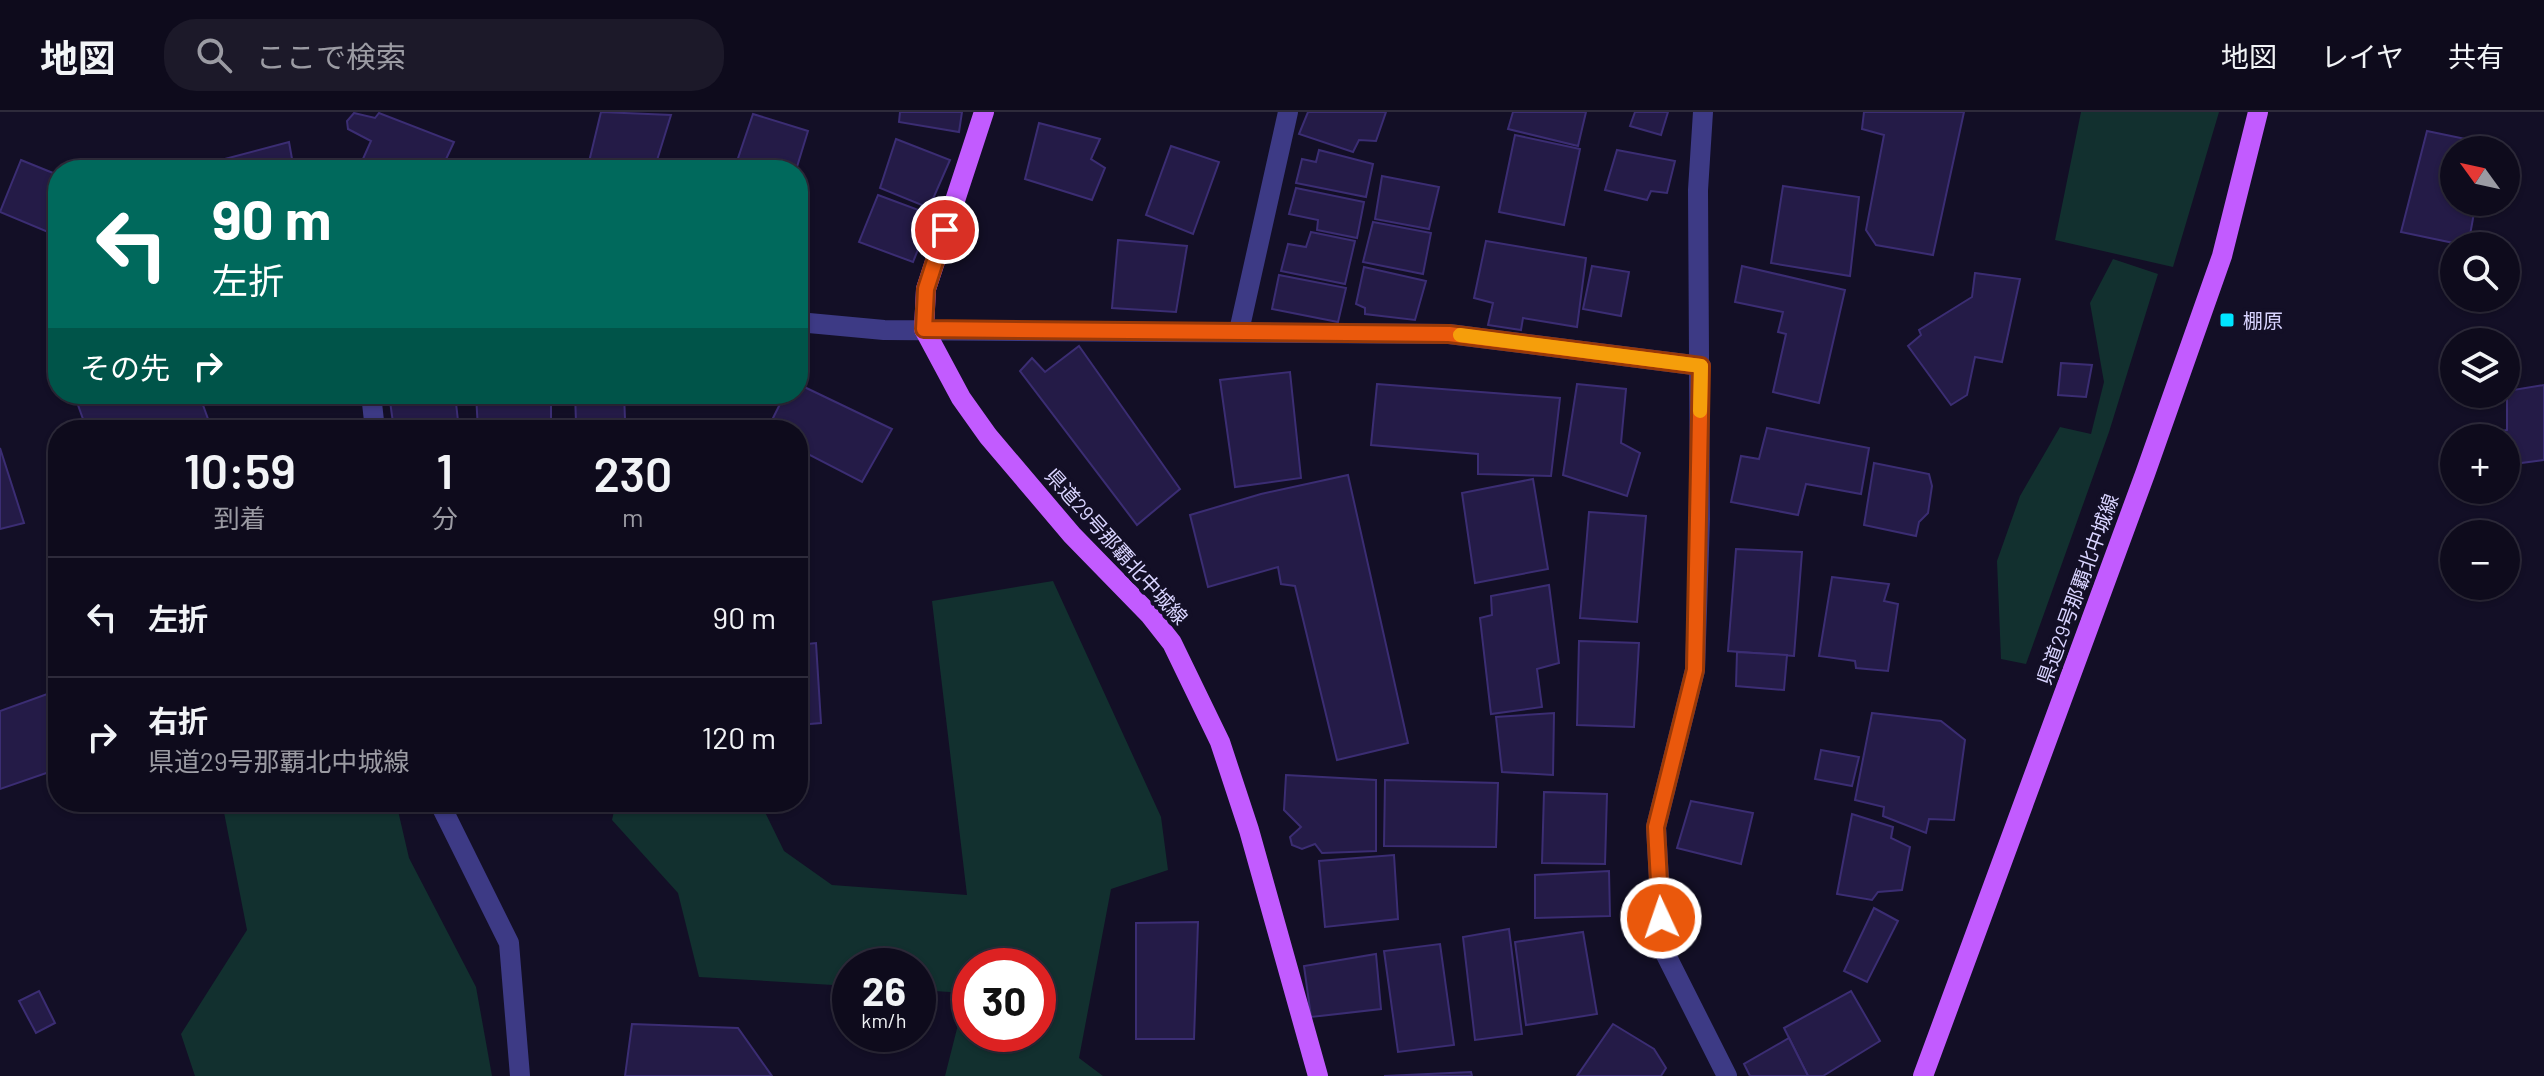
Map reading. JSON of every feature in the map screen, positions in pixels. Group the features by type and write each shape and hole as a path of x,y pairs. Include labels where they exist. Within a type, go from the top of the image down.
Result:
{"main road":[{"path":"924,329 926,289 984,112"},
{"name":"県道29号那覇北中城線","path":"1923,1076 2217,271 2258,112"},
{"name":"県道29号那覇北中城線","path":"924,329 961,398 988,436 1072,535 1150,615 1172,643 1220,742 1249,830 1318,1076"}],"street":[{"path":"1239,331 1288,112"},
{"path":"1703,112 1698,190 1701,366 1695,670 1656,827 1663,949 1727,1076"},
{"path":"808,323 884,330 1449,334 1701,366"},
{"path":"444,812 509,943 520,1076"}],"green space":[{"path":"2081,112 2219,112 2173,267 2055,240"},
{"path":"2113,259 2158,274 2109,432 2026,664 2001,659 1997,561 2020,496 2060,427 2091,434 2104,382 2090,303"},
{"path":"1053,581 1161,817 1168,870 1111,889 1079,1058 1103,1076 945,1076 952,1048 952,1052 1056,1052 1056,948 952,948 952,992 936,991 936,948 832,948 832,985 699,977 678,893 612,820 614,812 765,812 784,851 832,885 967,895 932,601"},
{"path":"224,812 398,812 409,858 476,987 492,1076 195,1076 181,1034 247,930"}],"building":[{"path":"601,112 671,115 657,160 589,160"},
{"path":"900,112 962,112 959,132 899,122"},
{"path":"1308,112 1386,112 1376,141 1359,140 1353,152 1299,134"},
{"path":"1513,112 1586,112 1578,146 1508,129"},
{"path":"1635,112 1668,112 1661,135 1630,126"},
{"path":"1864,112 1964,112 1933,255 1876,245 1866,230 1884,135 1862,129"},
{"path":"354,113 375,118 379,113 454,142 446,160 362,160 371,141 348,129 347,121"},
{"path":"753,114 808,131 799,160 737,160"},
{"path":"1039,123 1100,139 1091,159 1105,168 1092,200 1025,179"},
{"path":"2427,131 2451,136 2440,136 2440,216 2473,216 2471,232 2440,232 2440,240 2401,232"},
{"path":"1515,135 1580,149 1564,225 1499,212"},
{"path":"896,139 950,160 929,208 880,188"},
{"path":"289,142 292,160 221,160"},
{"path":"1171,146 1219,162 1193,234 1146,215"},
{"path":"1319,150 1373,164 1366,197 1296,183 1302,159 1316,162"},
{"path":"1617,150 1675,161 1667,193 1651,191 1647,200 1605,190"},
{"path":"21,160 48,171 48,232 0,212"},
{"path":"1382,176 1439,187 1429,229 1375,219"},
{"path":"1783,186 1859,197 1850,276 1771,263"},
{"path":"1296,188 1364,202 1357,238 1317,230 1318,220 1289,214"},
{"path":"878,195 932,215 913,262 859,242"},
{"path":"1373,222 1431,233 1423,274 1363,262"},
{"path":"1311,232 1355,241 1345,284 1281,271 1288,244 1306,247"},
{"path":"1118,240 1187,246 1176,312 1112,308"},
{"path":"1486,241 1586,258 1577,327 1523,318 1521,330 1488,325 1493,303 1474,298"},
{"path":"1592,266 1629,272 1621,316 1583,309"},
{"path":"1742,266 1845,290 1819,403 1773,392 1786,334 1778,332 1783,312 1735,302"},
{"path":"1364,267 1426,281 1415,320 1365,314 1365,308 1356,304"},
{"path":"1975,273 2020,279 2002,362 1975,357 1967,395 1951,405 1908,346 1921,335 1919,330 1972,297"},
{"path":"1279,275 1346,288 1338,322 1272,309"},
{"path":"1079,346 1180,489 1137,525 1020,371 1032,358 1045,372"},
{"path":"2061,363 2092,365 2086,397 2058,395"},
{"path":"1290,372 1301,478 1235,487 1220,380"},
{"path":"1377,384 1560,398 1551,476 1478,474 1478,454 1371,445"},
{"path":"1577,384 1626,389 1621,443 1640,453 1627,496 1563,475"},
{"path":"2544,385 2544,460 2520,463 2520,424 2507,424 2507,408 2520,408 2520,389"},
{"path":"808,389 892,429 862,482 808,454 808,420 772,420 780,404 808,404"},
{"path":"78,404 203,404 208,420 83,420"},
{"path":"390,404 456,404 458,420 393,420"},
{"path":"477,404 551,404 551,420 477,420"},
{"path":"575,404 624,404 625,419 576,420"},
{"path":"1767,428 1869,448 1861,494 1806,484 1798,515 1731,502 1741,456 1759,459"},
{"path":"0,448 24,523 0,529"},
{"path":"1874,463 1929,474 1932,486 1928,513 1919,522 1916,536 1864,525"},
{"path":"1348,475 1408,743 1337,760 1295,586 1281,584 1278,567 1208,587 1190,515 1261,494"},
{"path":"1533,479 1548,569 1475,583 1462,493"},
{"path":"1589,512 1646,516 1637,622 1580,618"},
{"path":"1736,549 1802,552 1794,656 1728,651"},
{"path":"1832,577 1889,584 1884,601 1898,604 1888,671 1856,668 1855,661 1819,656"},
{"path":"1549,585 1559,663 1537,669 1542,707 1491,714 1480,618 1492,615 1491,596"},
{"path":"1579,641 1639,643 1634,727 1577,725"},
{"path":"816,643 821,723 808,724 808,644"},
{"path":"1737,652 1787,655 1784,690 1736,686"},
{"path":"48,694 48,772 0,789 0,711"},
{"path":"1554,713 1553,775 1502,772 1496,717"},
{"path":"1872,713 1941,721 1965,740 1954,820 1929,819 1926,833 1883,816 1884,807 1855,800"},
{"path":"1821,750 1859,757 1852,786 1815,779"},
{"path":"1286,775 1376,780 1376,851 1322,853 1315,844 1302,849 1292,845 1290,837 1301,827 1284,810"},
{"path":"1385,780 1498,783 1496,847 1384,846"},
{"path":"1544,792 1607,794 1605,864 1542,863"},
{"path":"1691,801 1753,813 1741,864 1677,848"},
{"path":"1852,814 1893,827 1891,838 1910,847 1902,890 1878,892 1872,900 1837,894"},
{"path":"1394,855 1398,919 1325,927 1319,861"},
{"path":"1609,871 1610,916 1535,918 1535,875"},
{"path":"1874,908 1898,921 1867,982 1844,971"},
{"path":"1198,922 1194,1039 1136,1039 1136,923"},
{"path":"1509,929 1522,1034 1475,1040 1463,937"},
{"path":"1583,932 1597,1014 1526,1025 1515,942"},
{"path":"1440,944 1454,1045 1398,1052 1384,951"},
{"path":"1376,954 1381,1009 1311,1017 1304,966"},
{"path":"39,991 55,1023 36,1033 19,1001"},
{"path":"1851,991 1880,1041 1823,1076 1808,1076 1784,1028"},
{"path":"632,1024 738,1028 772,1076 625,1076"},
{"path":"1613,1024 1654,1049 1666,1068 1661,1076 1577,1076"},
{"path":"1789,1038 1808,1076 1750,1076 1744,1064"},
{"path":"1471,1072 1472,1076 1384,1076"}],"slow traffic":[{"path":"1460,335 1701,366 1700,411"}],"place":[{"name":"棚原","path":"2227,320"}],"route":[{"path":"945,230 926,289 924,329 1449,334 1701,366 1695,670 1681,734 1660,800 1656,827 1661,918"}]}
